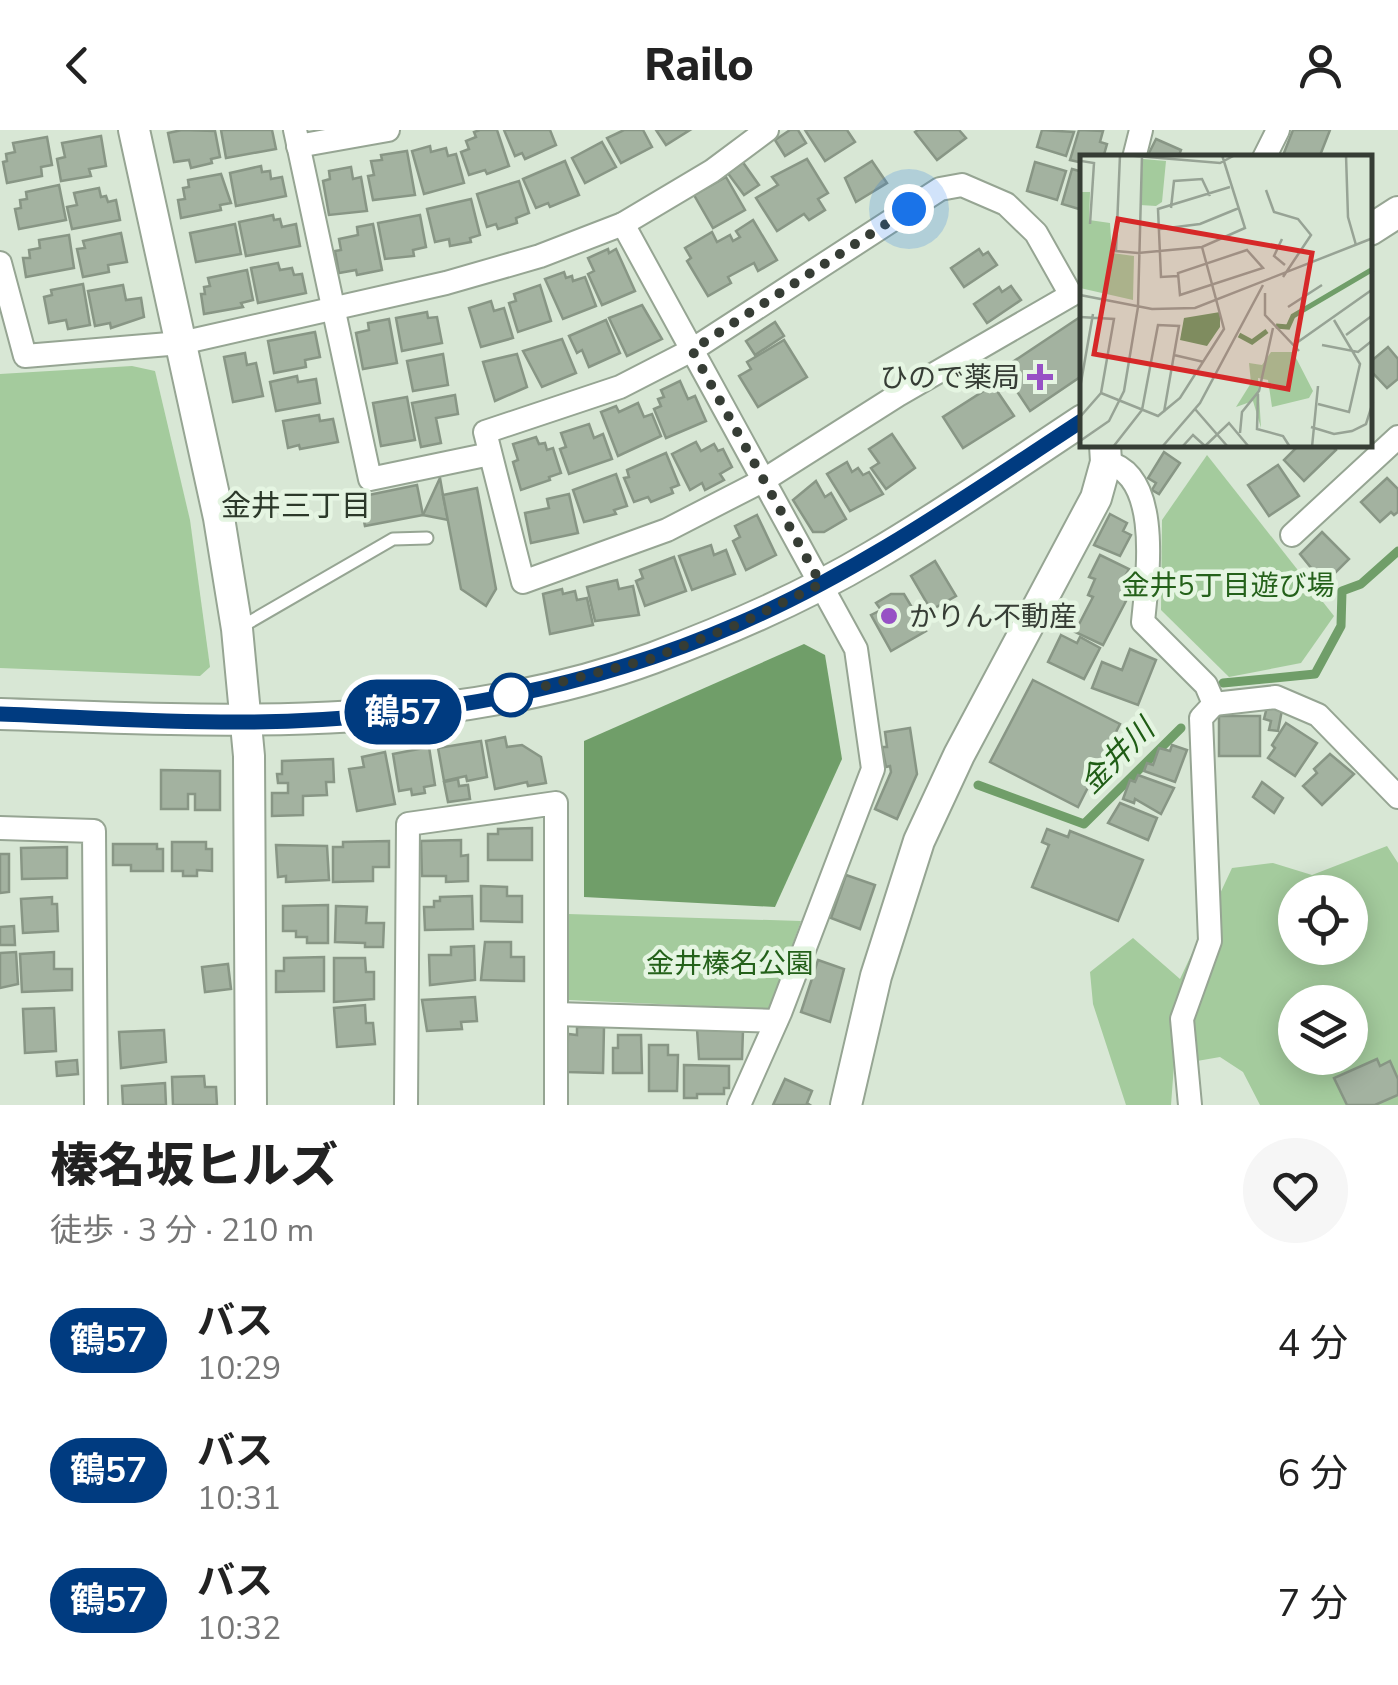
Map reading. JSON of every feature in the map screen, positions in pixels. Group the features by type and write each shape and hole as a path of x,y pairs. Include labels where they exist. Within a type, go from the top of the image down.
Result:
{"street":[{"path":"134,130 220,518 248,722 250,1105"},
{"path":"388,130 296,138 370,479 490,454"},
{"path":"0,263 24,356 181,343 334,310 540,256 622,224 712,171 767,130"},
{"path":"1135,155 1140,130"},
{"path":"1266,155 1278,130"},
{"path":"962,185 1006,204 1036,233 1070,295 898,395 764,480 667,530 523,582 490,454 484,432 620,387 692,350 940,189 962,185"},
{"path":"1373,228 1398,212"},
{"path":"622,224 856,649 873,769 740,1105"},
{"path":"0,714 248,722 344,718 434,709 551,687 650,659 739,624 821,584 921,527 1080,422"},
{"path":"1292,535 1366,452 1398,437"},
{"path":"846,1105 876,976 919,841 959,755 1096,498 1106,454 1128,471 1147,520 1148,575 1143,622 1206,684 1214,704"},
{"path":"1190,1105 1182,1019 1210,941 1201,718 1214,704 1276,697 1318,715 1394,785"},
{"path":"406,1105 408,824 556,803 556,1105"},
{"path":"0,828 94,831 96,1105"},
{"path":"556,1014 776,1021"}],"lane":[{"path":"237,630 394,539 426,538"}],"green space":[{"path":"132,366 155,371 190,520 210,667 200,676 0,668 0,374"},
{"name":"金井5丁目遊び場","path":"1207,455 1334,616 1301,663 1229,677 1161,610 1162,520"},
{"path":"1387,846 1398,863 1398,1105 1260,1105 1243,1072 1220,1057 1174,1065 1171,1105 1126,1105 1093,1004 1090,972 1133,938 1180,979 1232,868 1273,863 1312,875"},
{"name":"金井榛名公園","path":"568,914 801,921 770,1009 569,1000"}],"shaded area":[{"path":"804,644 825,655 842,759 775,907 584,897 584,741"}],"building":[{"path":"221,130 272,130 276,149 226,158"},
{"path":"497,130 509,166 469,175 461,152 469,149 466,141 476,137 474,132"},
{"path":"504,130 550,130 556,145 525,159 522,153 515,156"},
{"path":"624,130 643,130 652,147 621,163 607,138"},
{"path":"656,130 690,130 666,145"},
{"path":"790,130 798,130 806,143 785,156 775,140"},
{"path":"805,130 847,130 855,142 825,161"},
{"path":"959,130 966,138 937,160 915,132"},
{"path":"1042,130 1074,132 1066,156 1037,147"},
{"path":"1079,130 1103,131 1100,142 1107,144 1104,155 1080,155 1080,162 1070,160"},
{"path":"1293,130 1330,130 1320,155 1283,155"},
{"path":"215,131 220,157 191,168 189,160 174,162 168,133"},
{"path":"101,136 106,166 89,169 91,176 61,181 57,159 65,157 62,143"},
{"path":"47,137 52,165 41,167 42,176 7,183 3,162 7,161 6,154 15,152 13,143"},
{"path":"1156,139 1181,150 1179,155 1148,155"},
{"path":"602,142 616,167 585,183 572,158"},
{"path":"430,146 431,152 446,148 448,156 456,154 464,183 424,194 412,151"},
{"path":"407,151 415,195 373,200 368,176 374,175 371,161 382,160 381,155"},
{"path":"807,159 828,193 818,199 825,210 809,220 804,214 777,231 756,198 778,185 772,177"},
{"path":"565,161 579,195 550,207 548,203 536,208 523,179"},
{"path":"742,161 759,185 744,195 727,172"},
{"path":"872,161 887,183 856,202 845,178"},
{"path":"1035,162 1066,171 1057,200 1027,191"},
{"path":"261,166 262,172 270,171 271,179 282,177 286,196 236,206 230,173"},
{"path":"351,167 353,179 361,177 367,211 329,215 323,181 330,179 329,171"},
{"path":"1072,169 1080,171 1080,207 1062,204"},
{"path":"221,174 231,203 220,205 221,210 181,218 178,200 185,199 183,188 189,187 188,180"},
{"path":"726,177 745,210 713,228 694,195"},
{"path":"519,181 529,213 516,218 517,223 498,229 496,224 487,227 477,194"},
{"path":"59,185 66,220 19,229 15,209 21,208 20,200 27,199 26,192"},
{"path":"99,188 101,197 106,196 108,202 116,200 120,220 72,229 67,207 77,205 74,193"},
{"path":"471,199 480,235 470,238 471,242 450,246 449,239 435,242 427,209"},
{"path":"273,215 274,220 280,219 282,227 296,224 300,246 246,256 239,222"},
{"path":"420,215 426,247 413,250 414,256 385,259 378,223"},
{"path":"753,220 777,260 758,271 754,263 728,277 731,283 708,296 687,261 691,258 685,248 712,232 717,242 730,235 733,241 740,237 736,231"},
{"path":"235,224 241,254 196,262 190,233"},
{"path":"373,224 382,270 357,275 356,270 339,273 335,251 341,250 339,239 358,235 357,227"},
{"path":"121,233 127,262 108,265 109,272 83,277 77,249 85,248 83,241"},
{"path":"69,235 74,268 26,277 23,258 30,258 29,250 40,248 39,240"},
{"path":"608,249 609,253 616,249 635,291 602,305 588,274 594,271 588,258"},
{"path":"979,249 983,255 988,252 997,265 964,287 951,268"},
{"path":"278,263 280,270 292,268 294,275 302,274 306,293 258,303 251,268"},
{"path":"247,270 253,300 241,303 243,307 204,314 201,294 205,294 204,287 210,286 208,278"},
{"path":"564,272 573,281 585,277 596,306 563,319 545,279"},
{"path":"83,284 90,325 68,329 66,320 49,323 44,297 52,295 51,290"},
{"path":"123,285 126,300 141,298 144,317 111,328 110,323 95,326 88,291"},
{"path":"540,285 551,321 518,332 509,303 516,301 514,294"},
{"path":"1011,286 1021,300 987,323 974,304 999,287 1002,292"},
{"path":"491,301 494,311 504,308 513,338 481,347 469,308"},
{"path":"642,305 662,339 627,356 609,318"},
{"path":"427,312 428,318 437,317 442,343 402,351 396,318"},
{"path":"1080,317 1080,377 1030,411 1002,369"},
{"path":"389,319 397,363 363,369 356,333 369,330 368,323"},
{"path":"606,320 620,353 589,367 582,350 577,353 569,336"},
{"path":"775,322 784,336 755,355 746,341"},
{"path":"315,332 320,357 305,360 306,367 274,373 268,341"},
{"path":"562,339 576,373 542,387 523,351"},
{"path":"784,340 807,377 758,407 739,376 751,369 747,362"},
{"path":"1388,347 1398,359 1398,379 1387,388 1373,373 1373,360"},
{"path":"245,353 247,365 256,363 263,396 233,402 224,357"},
{"path":"443,354 448,385 413,391 407,361"},
{"path":"517,354 527,387 495,401 483,362"},
{"path":"297,376 298,382 316,379 320,403 276,411 270,382"},
{"path":"680,381 688,399 695,396 706,421 666,438 654,409 661,406 661,390"},
{"path":"993,385 1014,416 963,448 943,417"},
{"path":"455,395 458,414 436,418 441,443 421,447 412,403"},
{"path":"407,397 415,440 381,446 373,403"},
{"path":"638,403 644,417 652,414 661,436 618,456 601,412 616,406 619,412"},
{"path":"319,415 320,421 333,419 338,442 288,448 283,421"},
{"path":"589,424 594,438 603,434 612,459 569,474 560,449 566,447 561,433"},
{"path":"892,434 915,468 886,489 871,468 879,463 869,449"},
{"path":"536,437 547,450 553,448 561,473 521,490 513,462 518,460 513,444"},
{"path":"696,442 701,451 714,444 718,451 723,449 732,467 720,474 724,480 705,490 702,483 690,490 672,454"},
{"path":"1296,448 1336,450 1304,481 1284,460"},
{"path":"1164,452 1180,463 1159,494 1152,490 1156,483 1148,478"},
{"path":"666,453 679,485 671,488 673,493 651,502 648,497 634,502 624,478 629,477 627,470"},
{"path":"847,462 852,472 858,468 863,475 869,472 883,494 850,511 827,474"},
{"path":"1278,465 1299,496 1269,516 1248,485"},
{"path":"616,474 627,506 614,510 616,514 584,522 573,490"},
{"path":"440,478 443,495 448,520 423,515"},
{"path":"1387,478 1398,489 1398,512 1391,512 1380,522 1361,502"},
{"path":"816,481 825,497 831,493 846,519 824,532 813,532 793,500"},
{"path":"417,485 423,515 365,526 359,497"},
{"path":"477,488 496,589 486,606 461,589 443,495"},
{"path":"569,494 578,533 531,543 525,513 549,508 547,499"},
{"path":"1110,514 1127,523 1123,531 1131,535 1120,556 1094,545"},
{"path":"757,515 776,555 746,570 733,541 740,537 735,526"},
{"path":"1322,532 1349,559 1324,584 1300,554"},
{"path":"711,545 714,555 726,550 735,574 692,590 679,556"},
{"path":"1100,555 1129,569 1121,584 1128,588 1123,599 1126,601 1103,645 1075,632 1093,597 1088,595 1095,579 1089,577"},
{"path":"674,557 686,591 645,606 636,581 643,578 640,570"},
{"path":"935,561 956,596 931,610 911,576"},
{"path":"617,580 619,589 633,586 639,615 595,621 587,587"},
{"path":"562,589 563,594 575,591 577,600 587,598 593,625 550,634 543,594"},
{"path":"891,594 904,594 926,631 891,651 871,615 881,610 876,603"},
{"path":"1061,635 1077,643 1080,637 1100,648 1084,679 1048,662"},
{"path":"1130,649 1156,660 1138,705 1092,688 1102,662 1122,670"},
{"path":"1033,680 1120,724 1078,807 990,762"},
{"path":"1267,707 1282,710 1278,731 1269,730 1271,721 1264,719"},
{"path":"1219,716 1260,716 1260,756 1219,756"},
{"path":"1286,723 1317,743 1295,776 1268,758"},
{"path":"910,728 917,774 897,819 875,809 891,772 890,766 886,767 882,747 887,747 885,732"},
{"path":"505,737 507,747 522,745 541,757 546,783 528,786 527,782 495,789 486,741"},
{"path":"481,741 487,777 444,781 438,748"},
{"path":"1172,745 1187,750 1175,782 1144,771 1147,763 1153,765 1159,748 1170,751"},
{"path":"429,747 435,785 424,787 425,793 399,791 393,754"},
{"path":"385,752 395,804 357,811 349,769 364,767 362,757"},
{"path":"1330,754 1354,774 1322,805 1303,786"},
{"path":"333,759 334,782 326,782 327,795 303,796 303,815 272,816 272,793 288,793 288,783 278,783 282,761"},
{"path":"161,770 220,771 220,810 195,810 195,794 188,794 188,809 161,809"},
{"path":"1138,775 1174,788 1161,814 1135,799 1134,803 1123,799 1130,780 1135,782"},
{"path":"458,779 459,786 468,785 470,799 448,802 444,782"},
{"path":"1262,782 1283,798 1274,813 1253,797"},
{"path":"1120,803 1157,818 1148,840 1108,823"},
{"path":"532,828 532,860 488,860 488,834 498,834 498,829"},
{"path":"1047,829 1068,837 1070,831 1143,860 1118,921 1032,887 1049,845 1042,842"},
{"path":"461,840 461,856 468,855 468,881 446,882 446,876 422,876 421,841"},
{"path":"389,841 389,867 373,867 373,881 333,882 333,847 343,847 343,842"},
{"path":"172,842 206,842 206,849 212,849 212,871 197,870 197,876 183,876 183,871 172,871"},
{"path":"113,844 157,844 157,849 163,849 163,871 131,871 131,865 113,865"},
{"path":"276,845 327,846 329,880 286,882 286,876 278,877"},
{"path":"67,847 67,878 22,879 21,848"},
{"path":"0,854 9,854 9,892 0,893"},
{"path":"846,875 875,885 860,929 831,918"},
{"path":"481,886 507,887 507,896 522,896 522,922 481,921"},
{"path":"472,896 473,929 425,930 424,907 434,907 434,901 440,901 440,897"},
{"path":"52,897 52,904 57,904 58,931 23,933 21,899"},
{"path":"328,905 328,943 307,943 307,937 296,937 296,931 283,931 283,906"},
{"path":"336,906 367,907 366,923 384,923 383,947 335,942"},
{"path":"14,926 15,945 0,945 0,927"},
{"path":"485,942 511,942 511,957 524,957 524,981 481,980"},
{"path":"474,946 475,980 430,985 429,955 451,955 451,947"},
{"path":"16,952 18,984 0,988 0,953"},
{"path":"54,952 54,969 72,969 72,990 22,992 20,954"},
{"path":"324,957 324,991 276,992 276,971 284,971 284,958"},
{"path":"334,958 365,958 366,972 374,972 374,999 334,1002"},
{"path":"818,960 844,969 830,1022 801,1012"},
{"path":"228,964 231,989 205,992 202,967"},
{"path":"475,997 477,1021 461,1022 462,1029 427,1031 422,1000"},
{"path":"365,1005 366,1023 373,1023 375,1044 337,1047 334,1008"},
{"path":"54,1008 56,1051 25,1053 23,1009"},
{"path":"577,1027 604,1027 603,1073 567,1072 568,1034 577,1035"},
{"path":"697,1029 743,1030 742,1059 699,1059"},
{"path":"164,1030 166,1062 121,1068 119,1032"},
{"path":"618,1035 641,1035 642,1073 613,1073 613,1048 618,1048"},
{"path":"649,1045 668,1045 668,1055 678,1055 677,1091 649,1091"},
{"path":"1377,1059 1380,1066 1390,1061 1398,1079 1398,1095 1375,1105 1347,1105 1334,1078 1368,1075 1368,1063"},
{"path":"77,1060 78,1074 57,1076 56,1062"},
{"path":"684,1065 729,1066 729,1088 724,1088 724,1094 684,1098"},
{"path":"204,1076 205,1087 216,1087 217,1105 173,1105 172,1077"},
{"path":"785,1079 812,1091 807,1103 810,1105 773,1105"},
{"path":"165,1083 166,1105 123,1105 122,1086"}],"waterway":[{"name":"金井川","path":"1223,683 1315,674 1341,626 1342,591 1361,584 1398,551"},
{"name":"金井川","path":"978,785 1084,824 1181,728"}],"bus line":[{"name":"鶴57","path":"0,714 248,722 344,718 434,709 551,687 650,659 739,624 821,584 921,527 1080,422"}],"place":[{"name":"ひので薬局","path":"1040,377"},
{"name":"かりん不動産","path":"889,616"}],"district":[{"name":"金井三丁目","path":"296,506"}],"route":[{"path":"511,695 650,659 739,624 821,584 692,350 909,209"}]}
